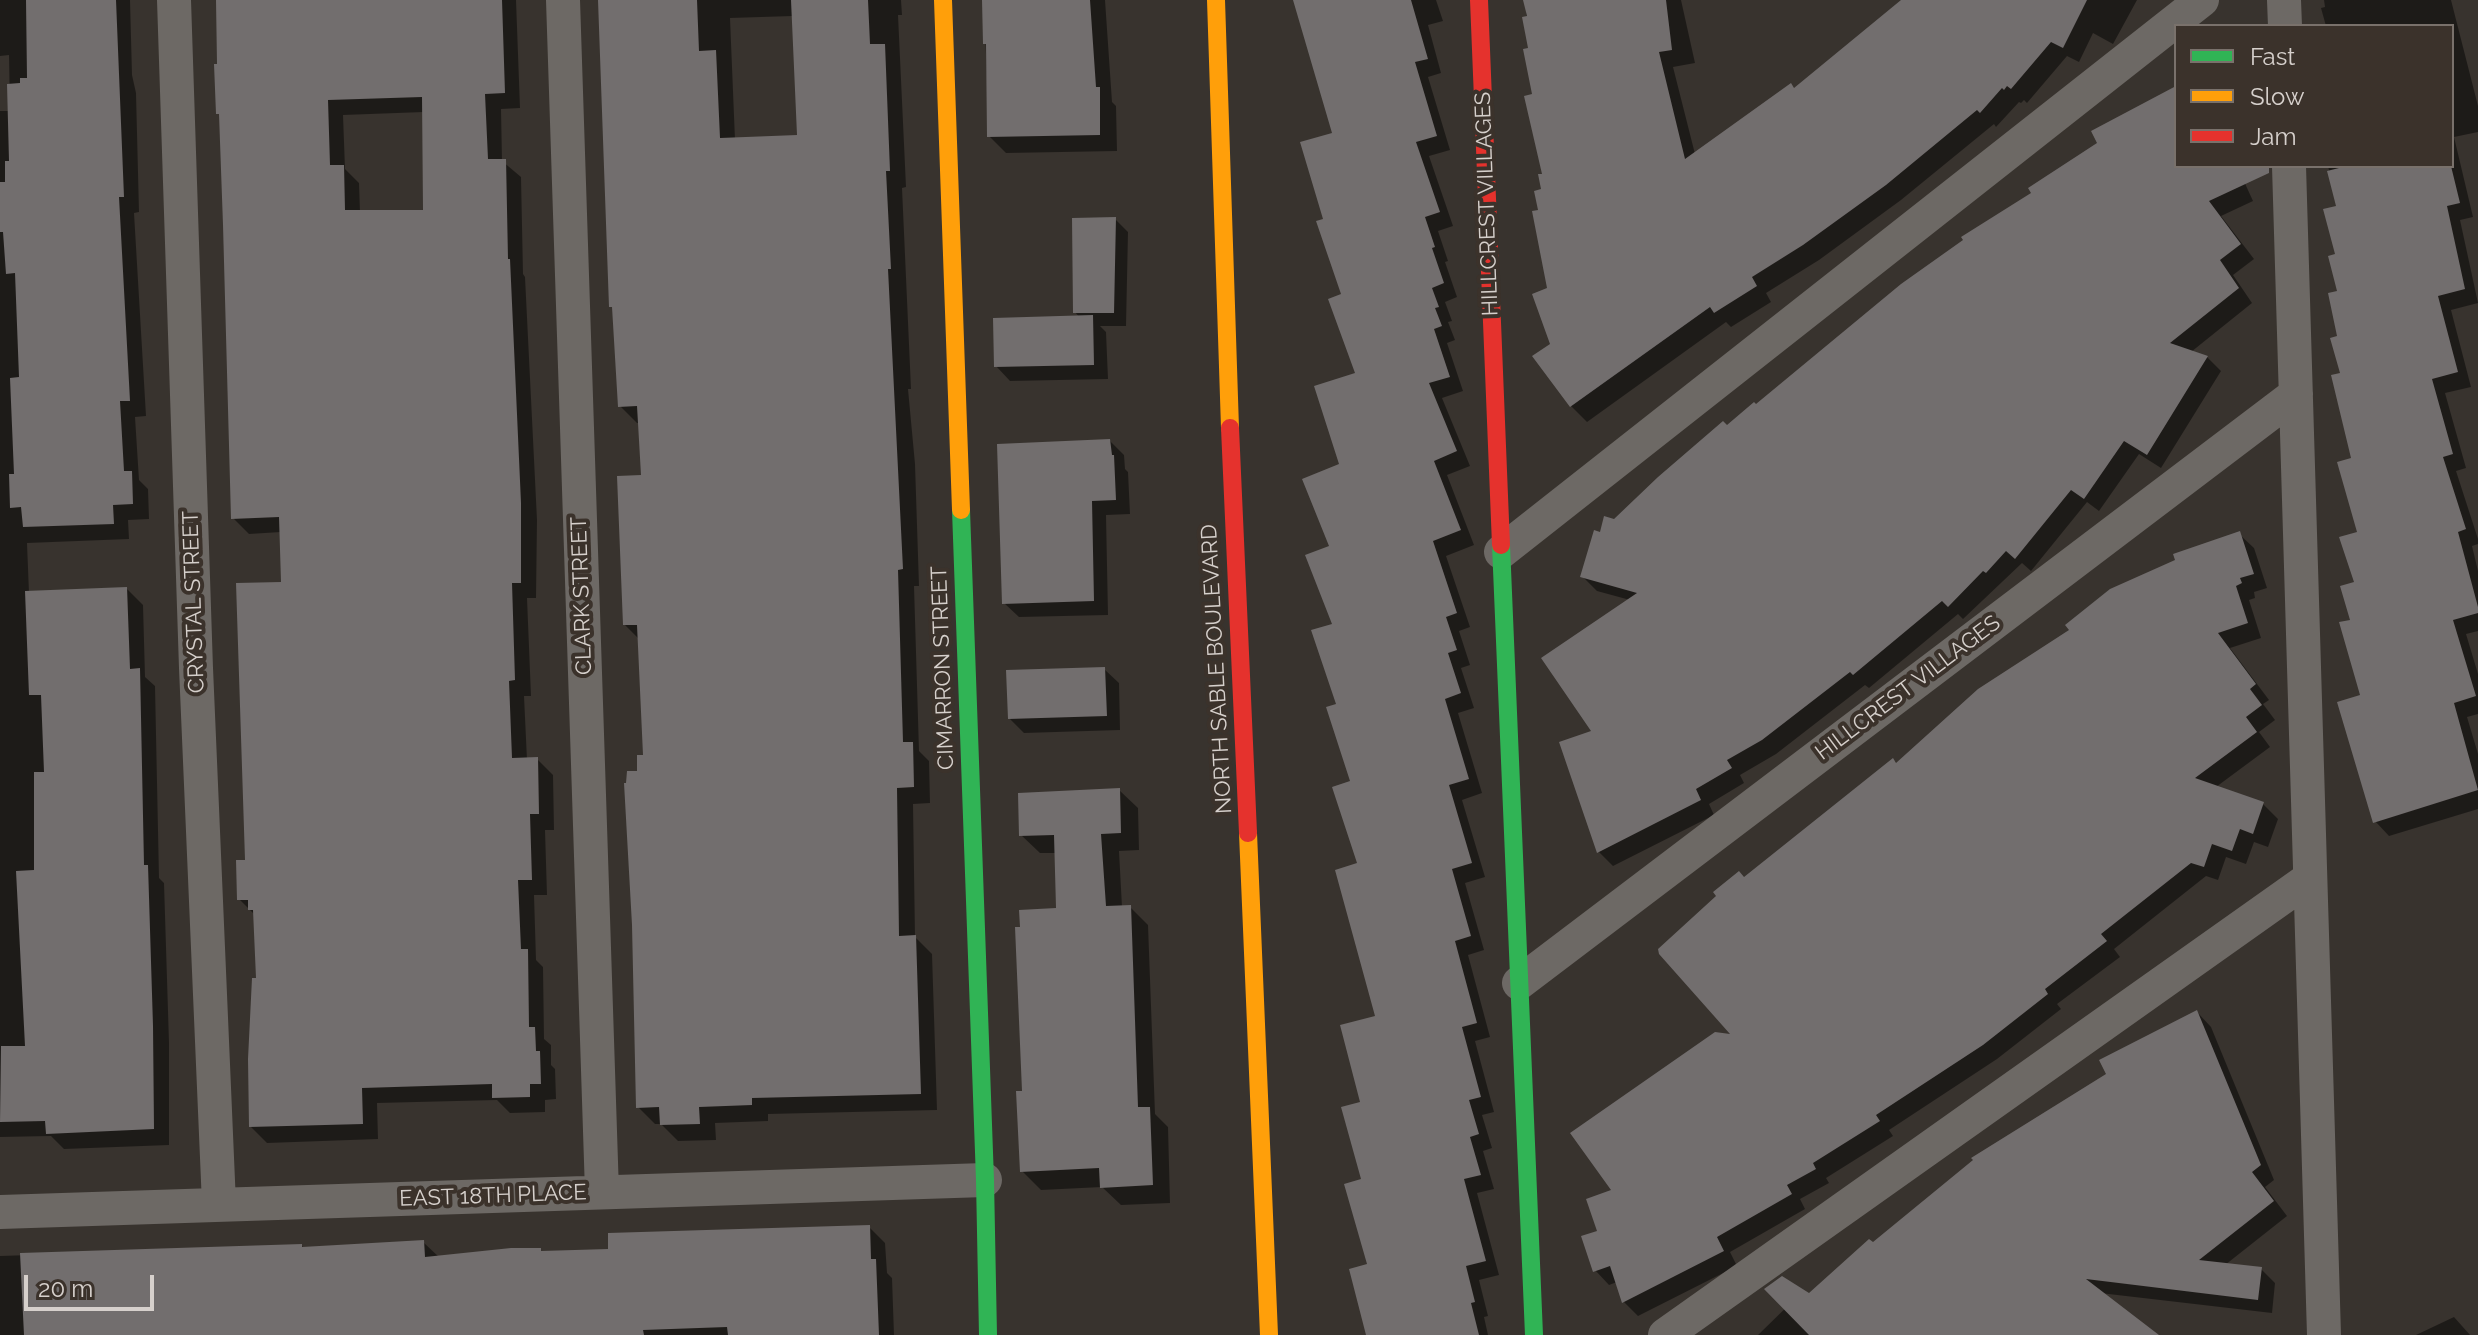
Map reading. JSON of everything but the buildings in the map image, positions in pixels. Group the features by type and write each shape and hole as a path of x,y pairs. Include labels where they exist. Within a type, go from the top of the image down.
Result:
{"street":[{"name":"CRYSTAL STREET","path":"174,0 195,636 219,1204"},
{"name":"CLARK STREET","path":"563,0 602,1192"},
{"name":"CIMARRON STREET","path":"943,0 988,1335"},
{"name":"NORTH SABLE BOULEVARD","path":"1216,0 1226,325 1269,1335"},
{"name":"HILLCREST VILLAGES","path":"1479,0 1534,1335"},
{"path":"1501,552 2202,0"},
{"path":"2284,0 2285,24"},
{"path":"2289,168 2310,878 2314,1328"},
{"name":"HILLCREST VILLAGES","path":"1519,983 2296,394"},
{"path":"1665,1335 2310,878"},
{"name":"EAST 18TH PLACE","path":"0,1212 985,1180"}],"traffic: fast":[{"path":"961,510 988,1335"},
{"path":"1501,545 1534,1335"}],"traffic: slow":[{"path":"943,0 961,510"},
{"path":"1216,0 1230,428"},
{"path":"1248,833 1269,1335"}],"traffic: jam":[{"path":"1479,0 1501,545"},
{"path":"1230,428 1248,833"}]}
